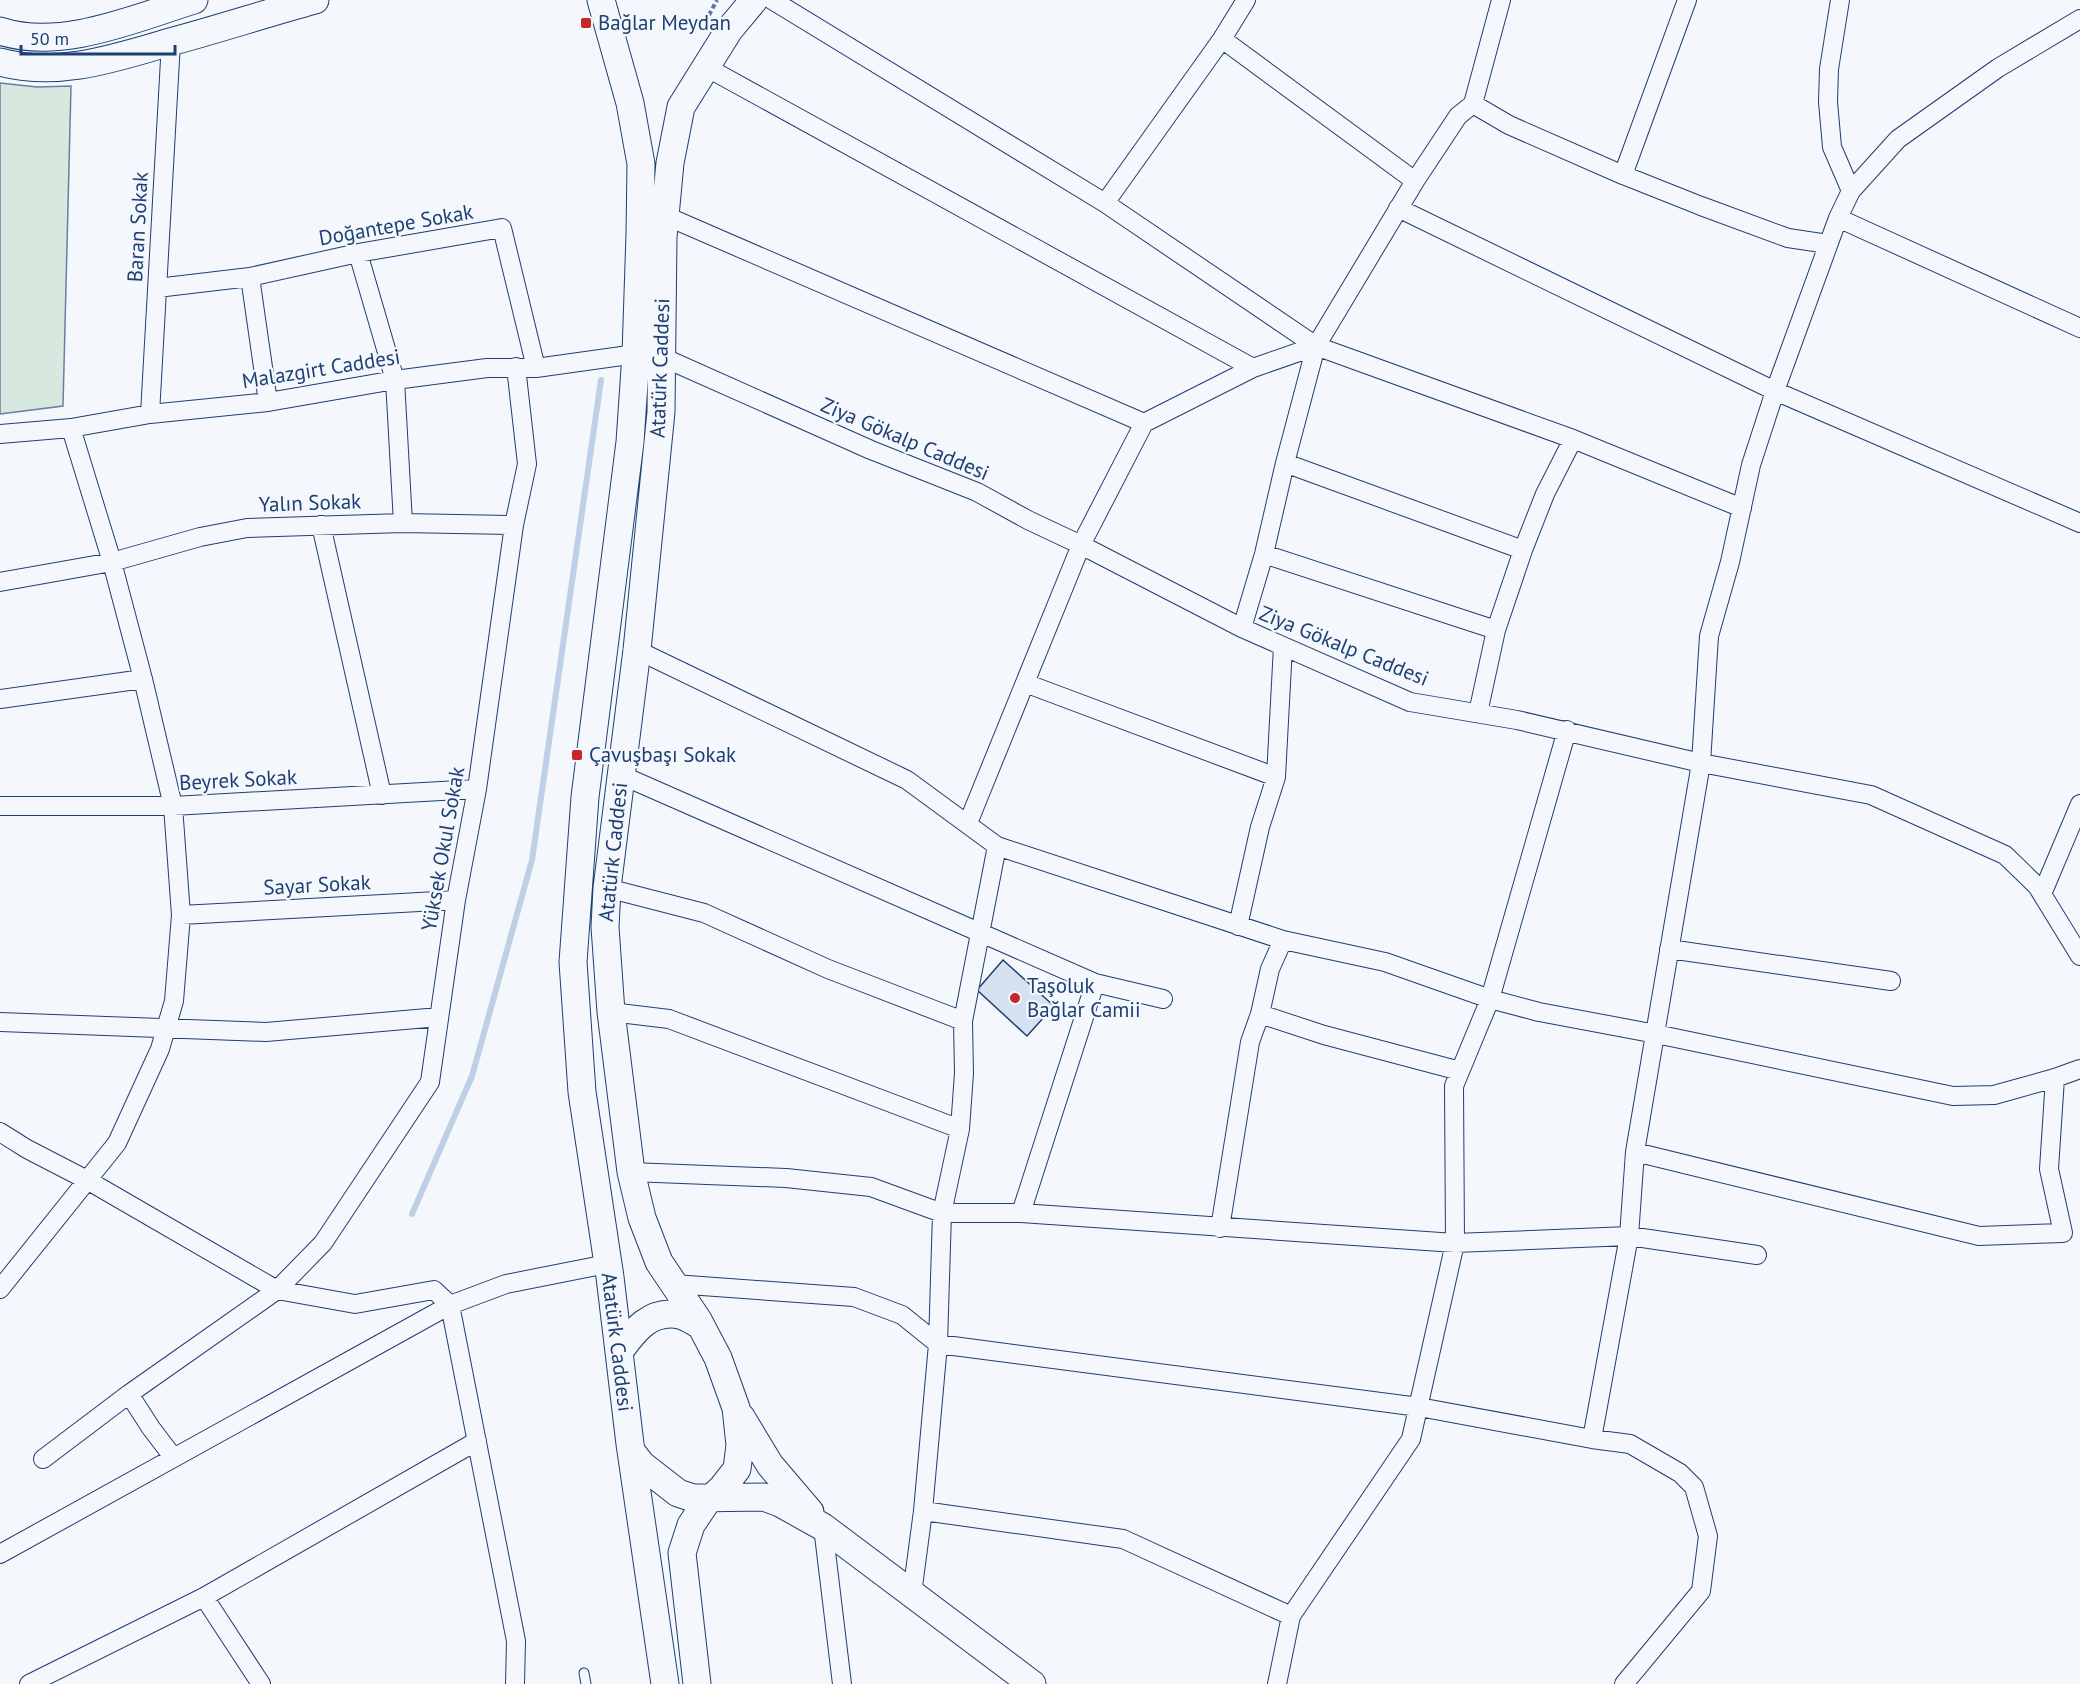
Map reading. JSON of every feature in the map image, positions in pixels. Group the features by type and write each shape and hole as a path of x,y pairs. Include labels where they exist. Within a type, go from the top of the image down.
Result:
{"main road":[{"path":"0,31 35,38 66,36 194,0"},
{"path":"0,62 18,67 53,69 86,65 315,0"},
{"name":"Atatürk Caddesi","path":"601,0 630,103 641,164 649,356 661,412 637,650 607,888 605,927 611,1012 631,1172 646,1229 659,1262 701,1326 717,1358 736,1408 740,1445 737,1469 705,1504 691,1525 682,1553 697,1684"},
{"name":"Atatürk Caddesi","path":"665,1684 582,1092 573,962 585,797 630,442 649,356 670,163 681,107 729,30 754,0"},
{"path":"619,1352 638,1327 652,1318 666,1314 681,1315 701,1326"},
{"path":"736,1408 770,1465 823,1527"},
{"path":"631,1451 642,1465 678,1493 693,1498 764,1497 823,1527 1032,1684"}],"street":[{"path":"772,0 1106,203 1316,346 1574,440 1742,508"},
{"path":"1106,203 1222,39 1246,0"},
{"path":"1242,628 1264,554 1316,346 1415,181 1458,116 1473,104 1501,0"},
{"path":"1623,175 1687,0"},
{"path":"1840,0 1829,69 1828,102 1832,147 1851,191"},
{"path":"1592,1439 1629,1236 1635,1152 1701,763 1709,636 1751,465 1775,391 1828,244 1851,191 1898,139 1998,68 2080,20"},
{"path":"1222,39 1415,181"},
{"name":"Baran Sokak","path":"150,414 171,42"},
{"path":"706,67 1252,368"},
{"path":"1473,104 1509,125 1623,175 1788,238 1828,244"},
{"path":"1398,208 1775,391 2080,523"},
{"path":"666,216 1144,423"},
{"path":"1839,218 2080,328"},
{"name":"Doğantepe Sokak","path":"157,288 250,277 358,253 502,228 536,368"},
{"path":"358,253 395,380 403,523"},
{"path":"250,277 268,402"},
{"path":"969,823 1081,545 1144,423 1252,368 1316,346"},
{"name":"Malazgirt Caddesi","path":"0,434 71,428 150,414 268,402 395,380 649,356"},
{"name":"Ziya Gökalp Caddesi","path":"649,356 871,450 977,492 1242,628 1410,702 1567,730 1701,763 1871,795 2005,855 2037,886 2080,956"},
{"name":"Yüksek Okul Sokak","path":"43,1459 129,1394 277,1290 323,1243 430,1082 456,900 477,789 514,525 527,464 516,367"},
{"path":"0,1289 117,1143 160,1048 174,1001 181,915 173,806 112,562 71,428"},
{"path":"1478,713 1496,630 1523,550 1545,494 1574,440"},
{"path":"1285,463 1523,550"},
{"name":"Yalın Sokak","path":"0,582 112,562 200,537 247,528 403,523 514,525"},
{"path":"321,525 382,795"},
{"path":"1264,554 1496,630"},
{"path":"1238,926 1260,827 1276,777 1283,646"},
{"path":"637,650 907,780 998,846 1283,940 1385,962 1490,999 1539,1012 1953,1096 1994,1095 2080,1069"},
{"path":"0,699 143,679"},
{"path":"1025,683 1276,777"},
{"path":"1276,1684 1291,1616 1411,1439 1455,1243 1454,1086 1490,999 1567,730"},
{"path":"621,775 1095,983 1163,999"},
{"name":"Beyrek Sokak","path":"0,806 173,806 477,789"},
{"path":"2042,894 2080,804"},
{"path":"912,1594 923,1512 938,1344 942,1213 960,1129 964,1073 963,1021 998,846"},
{"path":"607,888 704,913 828,969 963,1021"},
{"name":"Sayar Sokak","path":"181,915 456,900"},
{"path":"1220,1228 1250,1042 1260,1014 1270,969 1283,940"},
{"path":"1669,950 1891,981"},
{"path":"1021,1213 1095,983"},
{"path":"611,1012 669,1019 960,1129"},
{"path":"1260,1014 1324,1035 1460,1071"},
{"path":"0,1022 266,1032 439,1017"},
{"path":"1635,1152 1979,1236 2063,1233 2049,1169 2055,1078"},
{"path":"0,1132 277,1290 354,1304 434,1290 450,1305 516,1641 515,1684"},
{"path":"631,1172 786,1178 871,1187 942,1213 1021,1213 1455,1243 1629,1236 1757,1255"},
{"path":"0,1554 450,1305 506,1284 607,1264"},
{"path":"674,1284 854,1298 902,1315 938,1344 1419,1407 1630,1444 1680,1473 1694,1487 1708,1536 1701,1591 1624,1684"},
{"path":"129,1394 173,1457"},
{"path":"29,1684 204,1597 477,1441"},
{"path":"923,1512 1123,1539 1291,1616"},
{"path":"823,1527 842,1684"},
{"path":"204,1597 261,1684"}],"lane":[{"path":"584,1673 586,1684"}],"shaded area":[{"path":"0,83 37,87 71,86 63,406 0,414"}],"building":[{"name":"Taşoluk Bağlar Camii","path":"1003,960 1054,1006 1027,1036 977,990"}],"waterway":[{"path":"412,1214 472,1076 532,860 601,380"}],"place":[{"name":"Bağlar Meydan","path":"586,23"},
{"name":"Çavuşbaşı Sokak","path":"577,755"},
{"name":"Taşoluk Bağlar Camii","path":"1015,998"}]}
